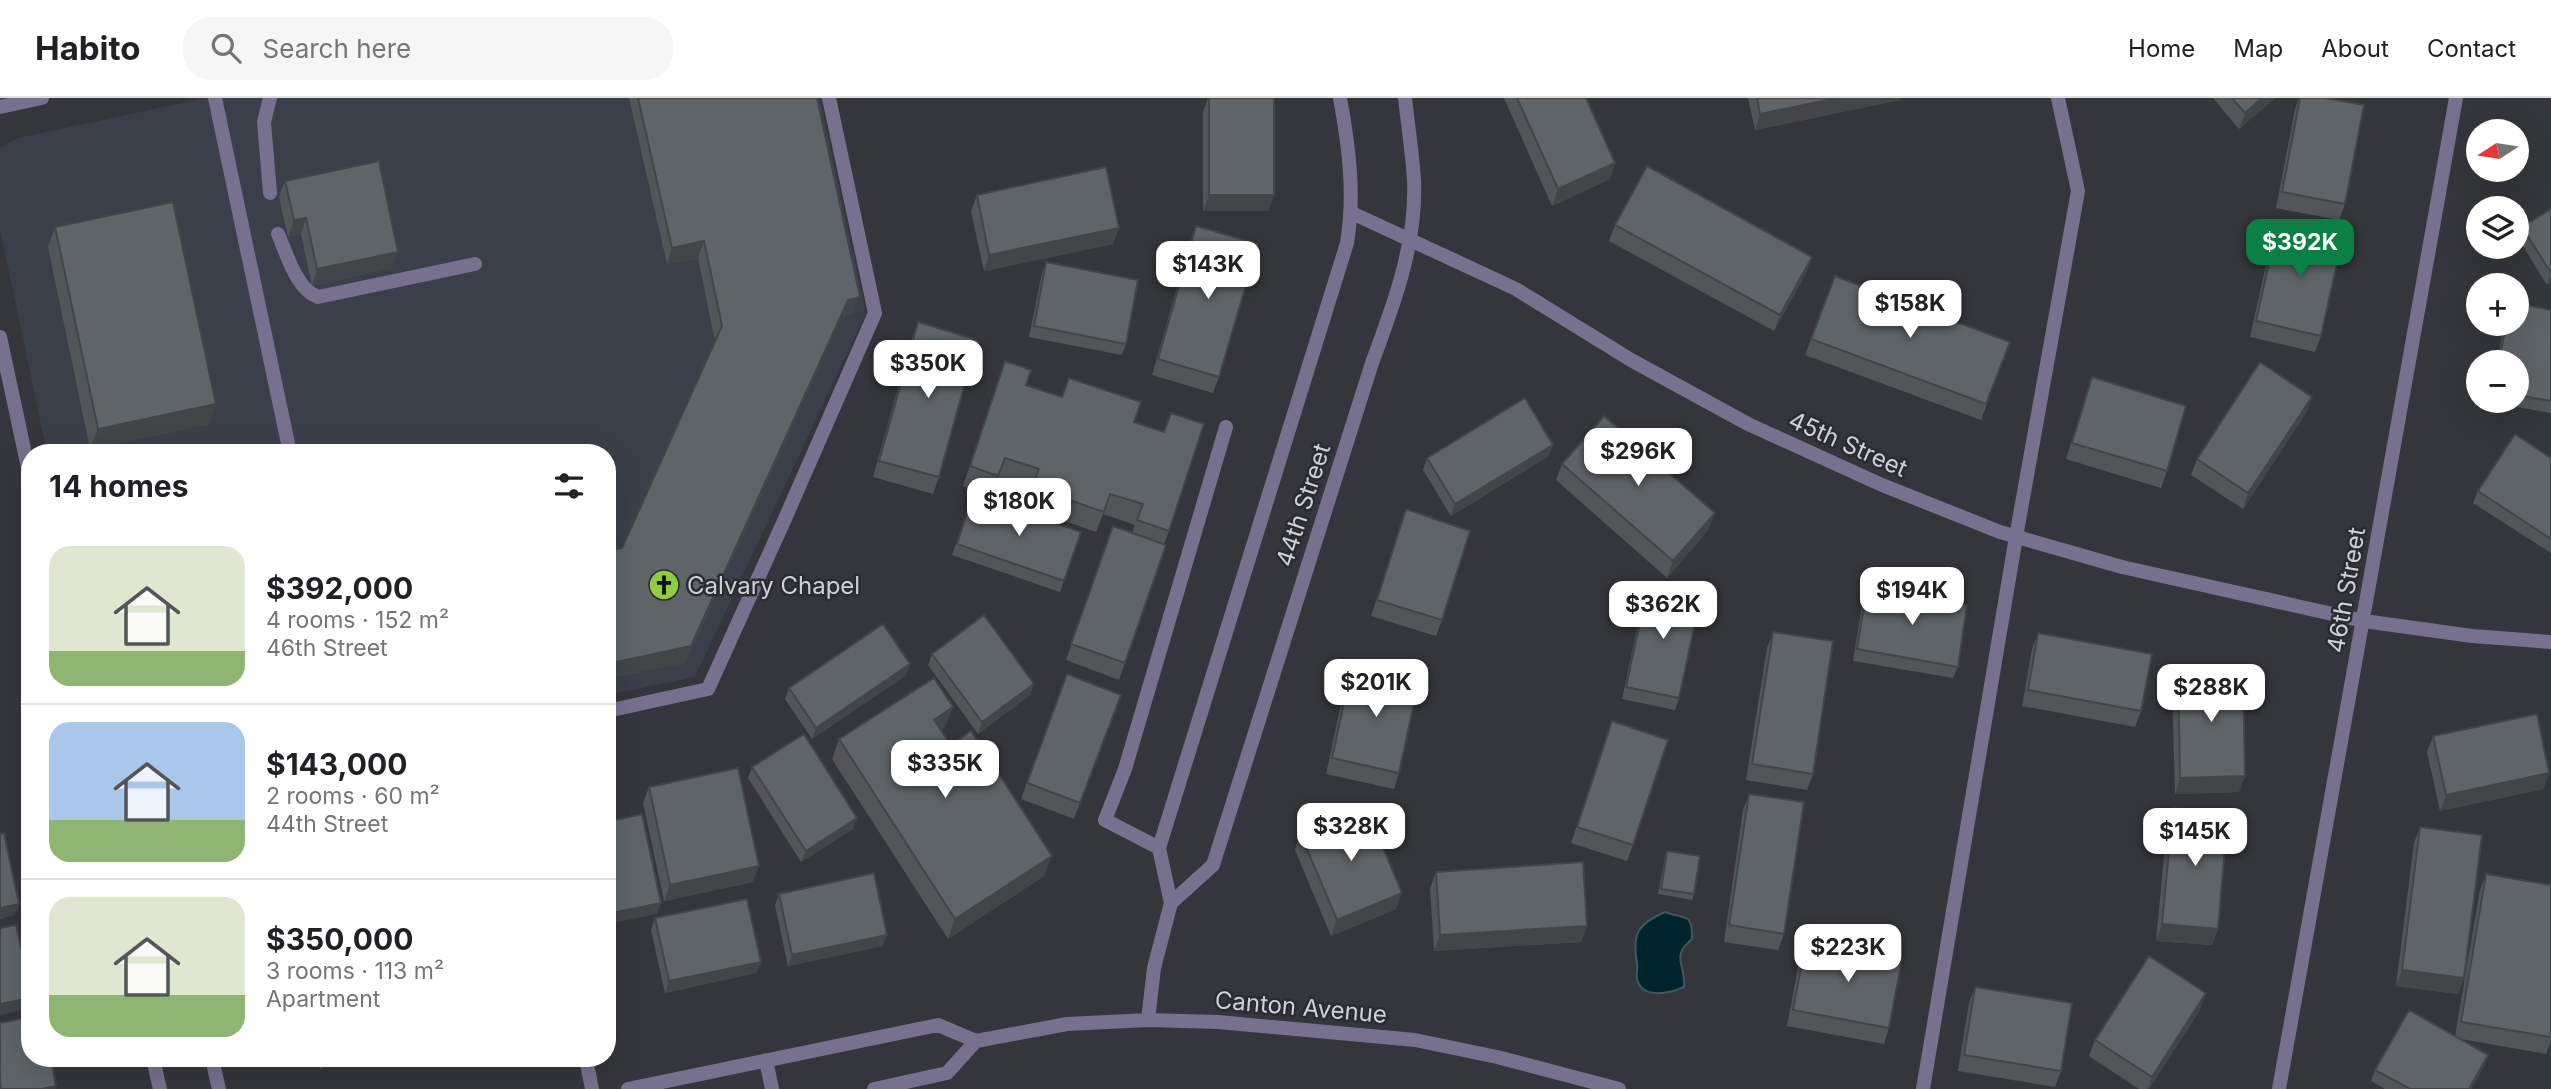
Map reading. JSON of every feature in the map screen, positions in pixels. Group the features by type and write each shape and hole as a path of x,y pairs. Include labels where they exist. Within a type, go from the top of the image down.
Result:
{"street":[{"path":"0,107 42,98"},
{"path":"215,98 288,444"},
{"path":"270,98 264,122 270,193"},
{"path":"616,709 708,689 785,521 875,313 829,98"},
{"name":"44th Street","path":"1148,1020 1154,968 1171,903 1159,848 1347,243 1352,213 1349,147 1340,98"},
{"name":"44th Street","path":"1171,903 1213,865 1372,363 1399,290 1410,241 1414,181 1405,98"},
{"path":"1923,1089 2016,537 2078,191 2058,98"},
{"name":"46th Street","path":"2279,1089 2456,98"},
{"name":"45th Street","path":"1352,213 1516,289 1631,360 1748,424 1882,485 2016,537 2122,567 2364,621"},
{"path":"278,234 303,287 318,297 475,264"},
{"path":"0,337 23,444"},
{"path":"1159,848 1105,820 1125,769 1226,427"},
{"path":"2364,621 2472,636 2551,642"},
{"name":"Canton Avenue","path":"976,1041 1067,1024 1148,1020 1218,1022 1415,1040 1497,1057 1619,1089"},
{"path":"628,1089 938,1025 976,1041 947,1073 874,1089"},
{"path":"766,1060 772,1089"},
{"path":"155,1067 160,1089"},
{"path":"214,1067 219,1089"},
{"path":"588,1067 592,1089"}],"shaded area":[{"path":"206,98 820,98 866,313 695,677 616,693 616,444 45,444 0,229 0,148 18,138"}],"water":[{"path":"1665,912 1689,920 1692,939 1685,945 1680,956 1684,987 1658,993 1640,986 1637,979 1635,945 1643,926"}],"building":[{"path":"638,98 817,98 860,297 848,300 691,646 616,662 616,549 622,548 722,326 704,241 672,248"},
{"path":"1209,98 1274,98 1274,195 1209,195"},
{"path":"1517,98 1586,98 1615,163 1558,189"},
{"path":"1757,98 1837,98 1760,114"},
{"path":"2232,98 2262,98 2245,113"},
{"path":"2300,98 2325,98 2364,105 2345,204 2282,192"},
{"path":"379,161 398,252 317,269 306,218 294,220 285,181"},
{"path":"1647,166 1812,257 1780,315 1615,225"},
{"path":"1106,167 1119,228 989,255 977,195"},
{"path":"173,202 216,404 98,429 55,227"},
{"path":"2551,209 2551,273 2529,238 2529,223"},
{"path":"2278,222 2343,236 2321,336 2256,321"},
{"path":"1196,226 1258,244 1219,377 1158,359"},
{"path":"1046,262 1138,280 1126,344 1034,326"},
{"path":"1835,276 2010,342 1986,404 1811,339"},
{"path":"2529,306 2551,310 2551,401 2529,397 2529,350 2501,350 2504,336 2529,336"},
{"path":"918,322 977,340 939,477 879,461"},
{"path":"1005,361 1031,370 1026,385 1062,397 1069,378 1141,402 1134,422 1164,432 1171,413 1204,424 1169,531 1137,520 1143,504 1110,494 1104,512 1032,487 1039,469 1005,458 998,476 970,466"},
{"path":"2260,362 2312,397 2248,493 2197,459"},
{"path":"2092,377 2186,406 2167,471 2072,443"},
{"path":"1525,398 1553,445 1455,504 1427,458"},
{"path":"1604,416 1715,513 1673,561 1562,464"},
{"path":"2515,434 2551,458 2551,539 2478,491"},
{"path":"973,495 1081,532 1064,581 957,544"},
{"path":"1406,509 1470,531 1442,620 1377,600"},
{"path":"1113,526 1166,545 1125,663 1071,644"},
{"path":"1648,584 1701,596 1679,698 1626,687"},
{"path":"1867,588 1967,605 1958,667 1857,649"},
{"path":"984,615 1034,684 982,722 932,654"},
{"path":"883,624 910,664 816,728 789,688"},
{"path":"1773,632 1833,641 1813,774 1752,764"},
{"path":"2038,633 2152,654 2141,711 2028,690"},
{"path":"1352,665 1419,680 1399,773 1332,758"},
{"path":"2243,670 2245,776 2180,778 2178,671"},
{"path":"1067,674 1121,695 1080,803 1027,783"},
{"path":"934,678 953,707 934,720 951,745 971,731 1052,856 955,919 839,739"},
{"path":"2537,714 2549,773 2446,795 2433,736"},
{"path":"1612,721 1668,740 1633,845 1577,827"},
{"path":"804,734 857,818 806,851 752,767"},
{"path":"738,768 759,866 670,885 649,787"},
{"path":"1749,794 1804,802 1784,934 1729,925"},
{"path":"1366,806 1402,893 1337,920 1300,833"},
{"path":"2173,808 2228,812 2218,929 2162,924"},
{"path":"642,814 661,903 616,912 616,820"},
{"path":"2420,827 2482,835 2464,978 2402,970"},
{"path":"4,833 19,904 0,908 0,834"},
{"path":"1667,851 1700,856 1694,894 1661,889"},
{"path":"1583,862 1587,926 1440,935 1436,872"},
{"path":"874,873 887,935 792,955 779,894"},
{"path":"2486,874 2551,885 2551,1037 2461,1022"},
{"path":"747,899 761,962 669,981 655,918"},
{"path":"16,925 21,948 21,1000 0,1004 0,928"},
{"path":"1806,941 1902,959 1889,1028 1793,1010"},
{"path":"2149,956 2206,993 2152,1077 2095,1040"},
{"path":"1975,987 2072,1003 2061,1071 1964,1055"},
{"path":"2409,1010 2488,1055 2469,1089 2410,1089 2375,1070"},
{"path":"21,1019 21,1067 52,1067 56,1086 41,1089 1,1089 0,1023"}],"place":[{"name":"Calvary Chapel","path":"664,585"}]}
